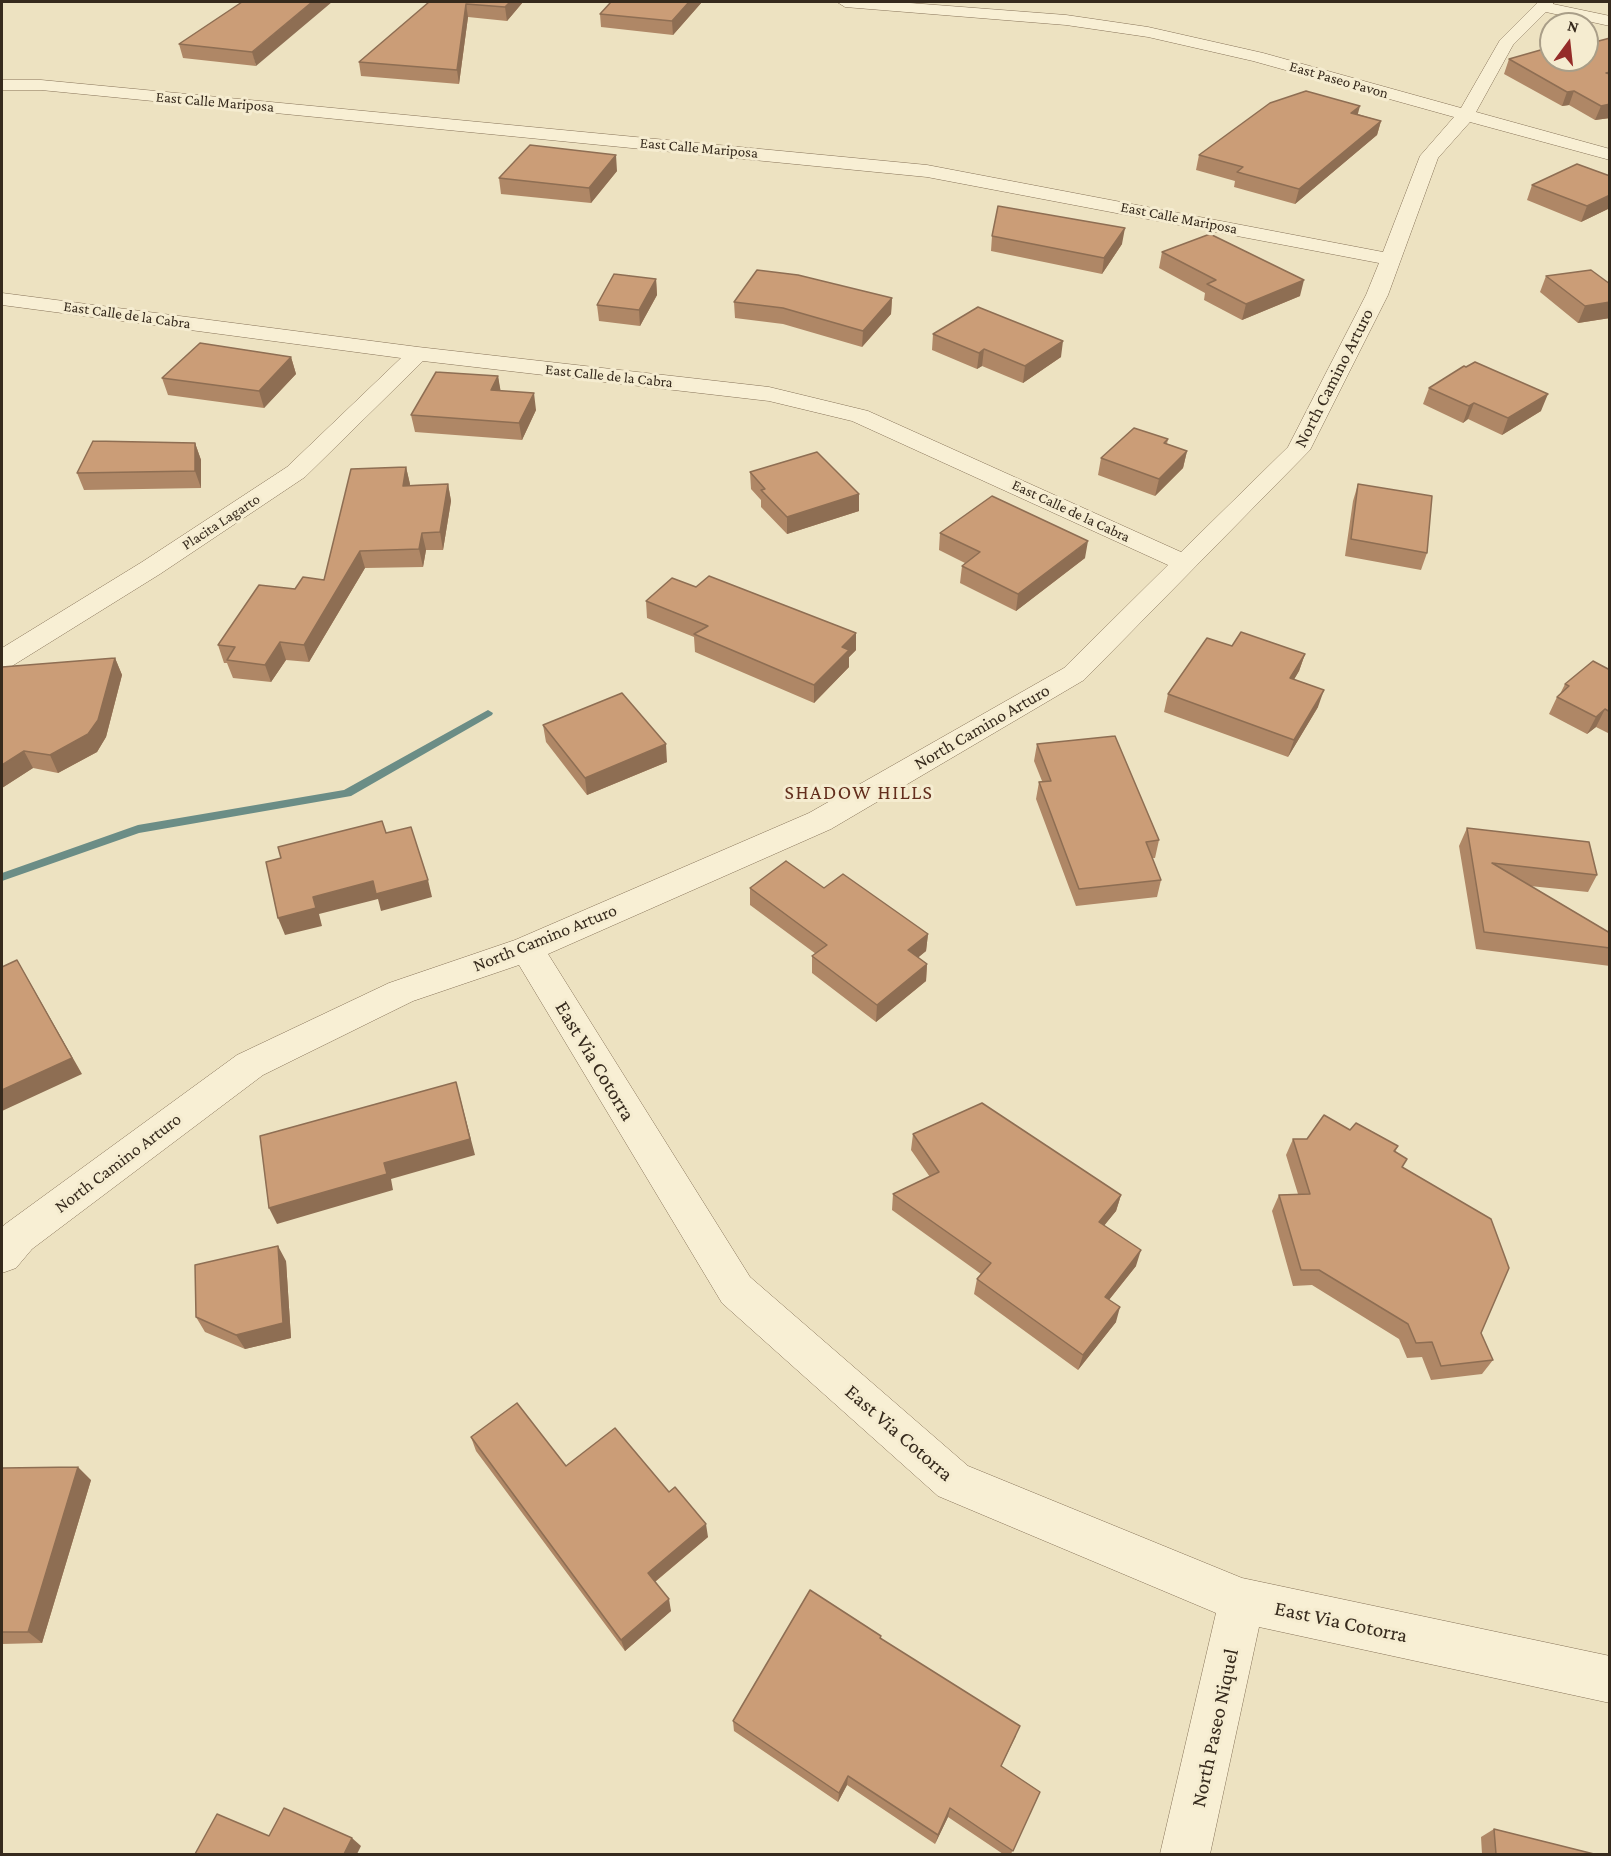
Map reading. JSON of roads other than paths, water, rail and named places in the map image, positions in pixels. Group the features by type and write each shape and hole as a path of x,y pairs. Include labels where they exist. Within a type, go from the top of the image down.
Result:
{"street":[{"name":"East Paseo Pavon","path":"845,2 1066,20 1148,32 1257,57 1610,155"},
{"path":"1066,20 1077,2"},
{"path":"1544,4 1610,21"},
{"name":"North Camino Arturo","path":"2,1256 18,1238 250,1065 400,993 527,949 820,821 1074,674 1298,450 1377,295 1428,156 1466,115 1506,43 1544,4"},
{"name":"East Calle Mariposa","path":"2,85 52,86 927,171 1390,259"},
{"name":"East Calle de la Cabra","path":"2,299 418,354 769,394 861,416 1185,563"},
{"name":"Placita Lagarto","path":"2,660 297,472 418,354"},
{"name":"East Via Cotorra","path":"527,949 736,1290 953,1481 1242,1601 1610,1680"},
{"name":"North Paseo Niquel","path":"1185,1854 1242,1601"}],"waterway":[{"path":"2,877 138,829 347,793 488,713"}],"district":[{"name":"SHADOW HILLS","path":"859,793"}]}
